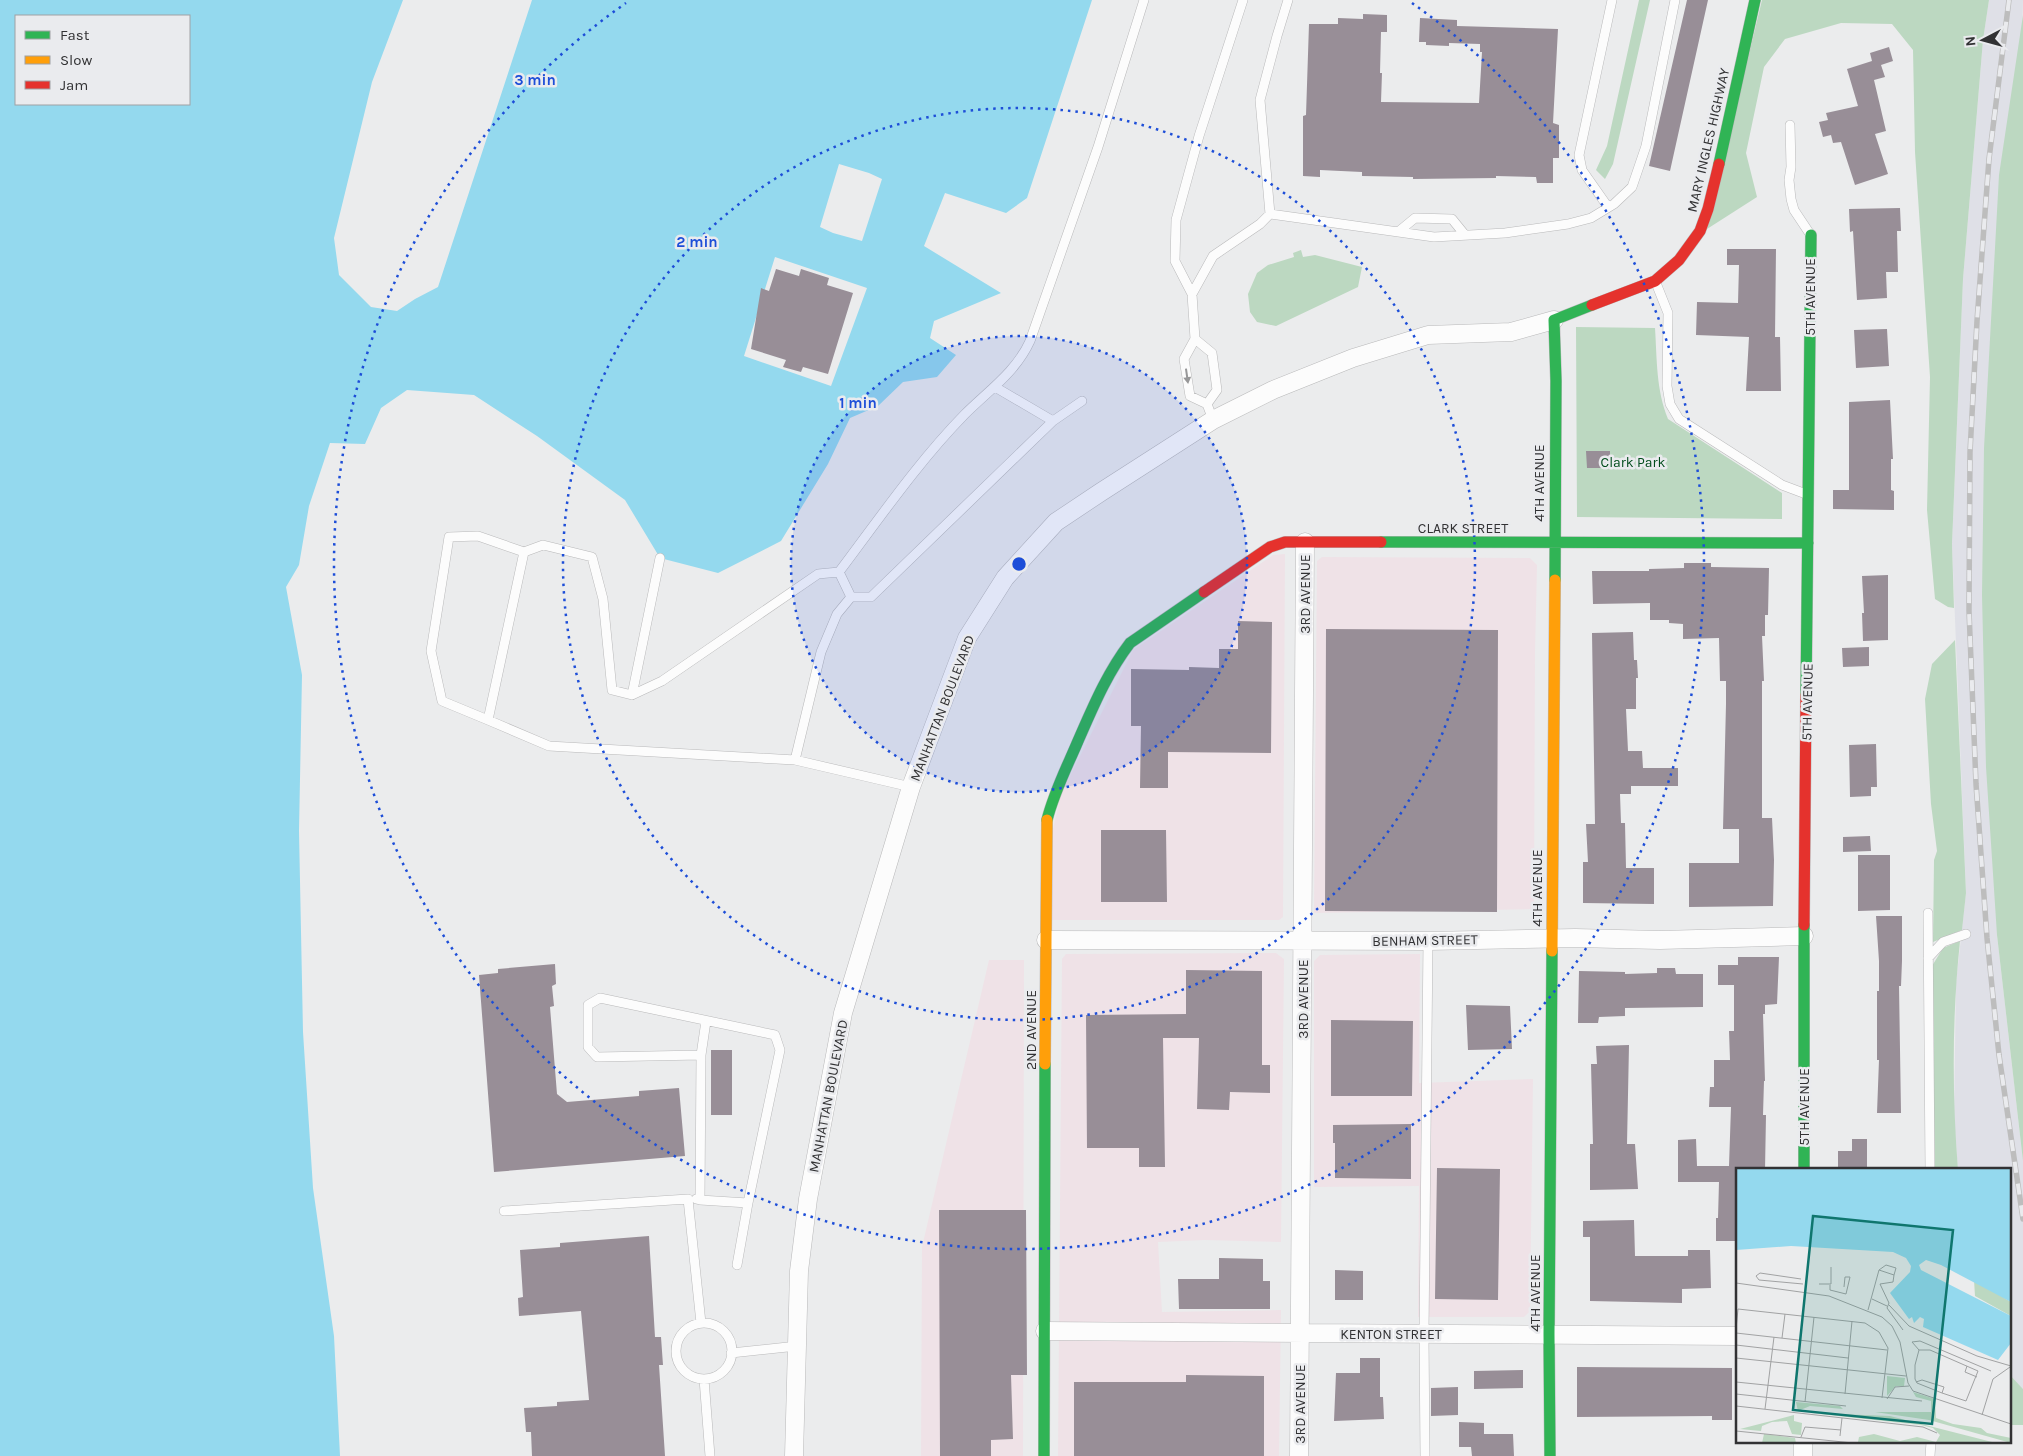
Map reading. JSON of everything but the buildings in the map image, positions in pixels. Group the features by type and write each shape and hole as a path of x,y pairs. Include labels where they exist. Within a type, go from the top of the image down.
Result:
{"street":[{"name":"MARY INGLES HIGHWAY","path":"1554,320 1655,281 1679,260 1700,231 1708,210 1755,0"},
{"name":"5TH AVENUE","path":"1804,1168 1810,235"},
{"name":"MANHATTAN BOULEVARD","path":"794,1456 799,1271 808,1199 843,1012 911,787 967,638 1005,578 1056,522 1213,420 1273,390 1352,358 1428,335 1511,332 1554,320"},
{"name":"4TH AVENUE","path":"1550,1456 1551,938 1556,381 1554,320"},
{"name":"CLARK STREET","path":"1145,632 1270,547 1285,542 1808,544"},
{"name":"3RD AVENUE","path":"1299,1456 1305,542"},
{"name":"2ND AVENUE","path":"1044,1456 1046,822 1052,799 1104,682 1116,660 1130,643 1145,632"},
{"name":"BENHAM STREET","path":"1046,940 1428,941 1551,938 1660,940 1804,936"},
{"name":"KENTON STREET","path":"1045,1332 1736,1336"}],"lane":[{"path":"911,787 795,760 549,746 442,701 431,651 450,537 478,536 524,552 543,545 592,557 603,599 612,690 632,695 662,681 818,574 839,572 911,477 964,415 995,387 1023,357 1030,342 1098,147 1144,0"},
{"path":"1213,420 1207,404 1190,396 1184,359 1195,339 1192,294 1175,260 1176,220 1199,136 1243,0"},
{"path":"1270,214 1260,100 1288,0"},
{"path":"1608,207 1582,170 1579,155 1612,0"},
{"path":"1270,214 1434,237 1505,233 1568,224 1591,218 1632,187 1646,146 1675,0"},
{"path":"1790,125 1790,199 1794,210 1810,235"},
{"path":"1192,294 1213,256 1260,224 1270,214"},
{"path":"1398,232 1416,218 1452,219 1465,236"},
{"path":"1655,281 1668,313 1666,386 1670,404 1679,419 1782,486 1809,495"},
{"path":"1195,339 1212,353 1217,390 1207,404"},
{"path":"995,387 1053,421"},
{"path":"851,597 871,597 1053,421 1082,401"},
{"path":"488,720 524,552"},
{"path":"632,695 660,558"},
{"path":"839,572 851,597"},
{"path":"795,760 821,652 837,614 851,597"},
{"path":"1928,913 1930,1168"},
{"path":"1928,958 1943,942 1966,934"},
{"path":"1425,1456 1424,1334 1428,941"},
{"path":"701,1055 597,1056 588,1047 588,1005 600,998 775,1035 780,1050 737,1264"},
{"path":"700,1200 701,1055 706,1020"},
{"path":"504,1211 688,1199 748,1203"},
{"path":"688,1199 701,1323"},
{"path":"701,1323 716,1326 723,1331 731,1345 731,1353 726,1368 720,1374 704,1379 687,1373 680,1366 676,1348 684,1331 701,1323"},
{"path":"731,1353 797,1346"},
{"path":"704,1379 710,1456"}],"shaded area":[{"path":"1989,0 2023,0 1997,935 2023,1161 2023,1389 2010,1375 2010,1168 1958,1168 1954,1118 1956,983 1966,893 1952,544 1963,279 1983,40"},
{"path":"1285,554 1283,917 1279,920 1051,920 1053,829 1061,794 1133,650 1273,555"},
{"path":"1322,557 1530,558 1537,565 1534,909 1314,913 1317,561"},
{"path":"1276,953 1284,959 1281,1242 1205,1240 1158,1242 1162,1312 1281,1310 1279,1456 1058,1456 1062,959 1066,954"},
{"path":"1420,954 1419,1083 1533,1079 1530,1311 1524,1317 1418,1317 1419,1186 1314,1187 1314,961 1320,955"},
{"path":"989,960 1024,960 1023,1456 921,1456 922,1247"}],"green space":[{"path":"1639,0 1650,0 1613,164 1605,179 1596,170 1607,146"},
{"path":"1762,0 1989,0 1983,40 1963,279 1952,544 1954,608 1948,607 1935,599 1927,510 1930,377 1915,152 1913,50 1892,24 1841,23 1785,39 1764,67 1746,153 1757,197 1707,229"},
{"path":"2023,15 2023,1161 1997,935 1986,767 1982,595 1984,448 1999,175"},
{"path":"1301,250 1303,257 1315,255 1362,267 1358,287 1276,326 1257,322 1250,312 1248,294 1257,273 1268,265 1294,257 1293,253"},
{"name":"Clark Park","path":"1576,327 1655,328 1659,386 1668,419 1782,493 1782,519 1577,517"},
{"path":"1955,640 1966,893 1962,930 1933,942 1934,860 1937,851 1931,804 1925,699 1932,664"},
{"path":"1960,941 1955,998 1954,1056 1958,1168 1934,1168 1932,966 1943,948"},
{"path":"2010,1375 2023,1389 2023,1425 2010,1425"}],"water":[{"path":"0,0 403,0 372,82 334,238 339,275 371,307 397,311 438,287 532,0 1092,0 1027,198 1006,213 945,193 924,246 1001,293 934,321 930,338 956,355 937,377 903,382 878,406 850,418 828,464 781,541 718,573 660,558 625,500 537,436 474,395 407,390 381,408 365,444 330,443 309,506 299,565 286,587 302,675 299,831 303,1032 313,1188 334,1336 340,1456 0,1456"}],"pier":[{"path":"839,164 882,179 862,241 833,233 820,227"},
{"path":"775,257 867,288 831,386 744,356"}],"railway":[{"path":"2009,0 1989,159 1977,321 1970,452 1969,611 1976,784 1987,938 1999,1055 2023,1219"}],"traffic: fast":[{"path":"1719,164 1755,0"},
{"path":"1806,695 1811,235"},
{"path":"1555,580 1556,381 1554,320 1592,305"},
{"path":"1381,542 1808,543"},
{"path":"1047,820 1057,790 1089,716 1107,678 1122,654 1130,643 1204,592"},
{"path":"1804,925 1804,1168"},
{"path":"1550,1456 1552,951"},
{"path":"1044,1456 1045,1064"}],"traffic: slow":[{"path":"1552,951 1555,580"},
{"path":"1045,1064 1047,820"}],"traffic: jam":[{"path":"1592,305 1655,281 1679,260 1700,231 1708,209 1719,164"},
{"path":"1204,592 1270,547 1285,542 1381,542"},
{"path":"1804,925 1806,695"}]}
